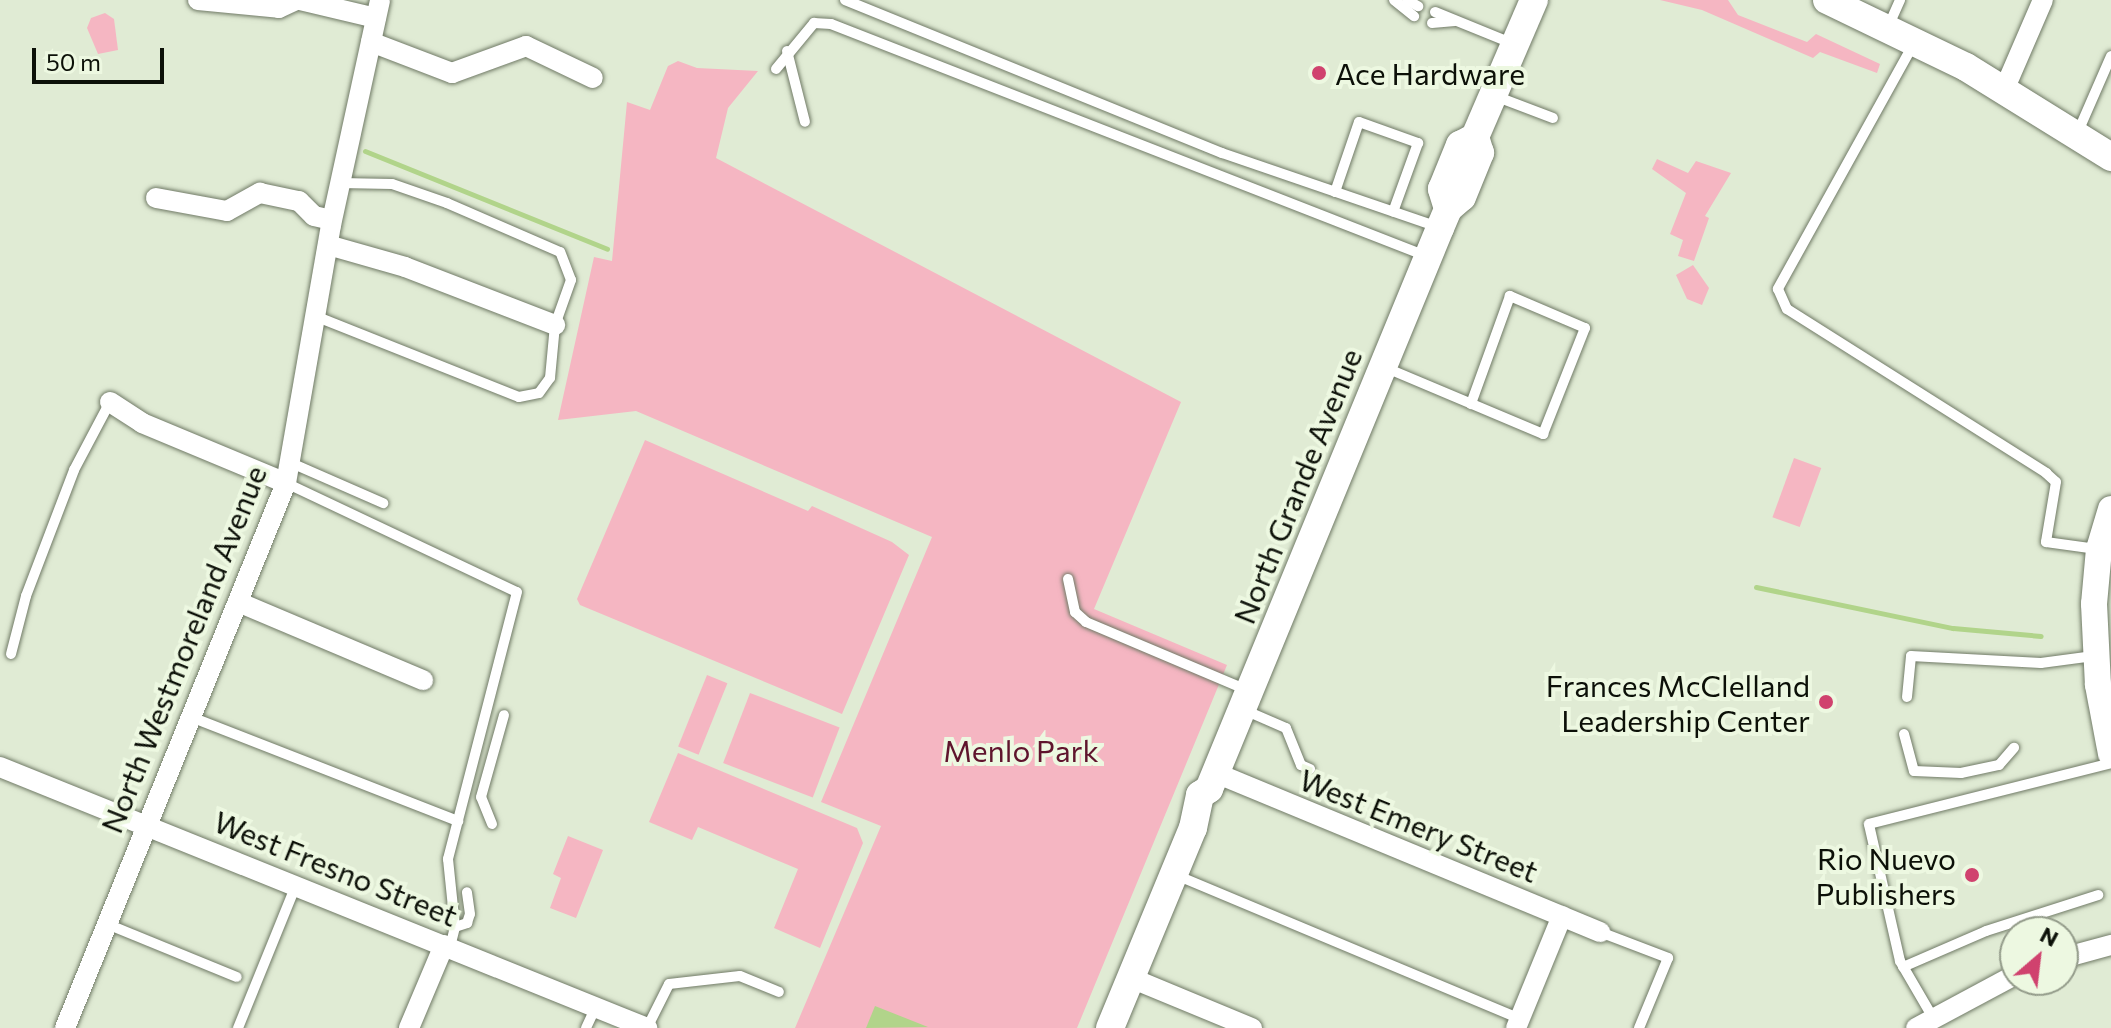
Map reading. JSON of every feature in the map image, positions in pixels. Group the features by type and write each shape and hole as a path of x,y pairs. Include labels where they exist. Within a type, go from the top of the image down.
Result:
{"main road":[{"name":"North Grande Avenue","path":"1110,1028 1193,828 1200,795 1213,781 1444,219 1442,189 1460,145 1475,137 1534,0"},
{"path":"1834,1 1916,41 2004,90 2111,157"}],"street":[{"path":"198,0 279,8 298,0 378,9"},
{"path":"2004,90 2043,0"},
{"name":"North Westmoreland Avenue","path":"65,1028 286,483 332,220 378,9"},
{"path":"371,42 452,73 526,46 593,78"},
{"path":"156,198 227,211 260,193 299,201 314,216 332,220"},
{"path":"328,245 405,267 555,325"},
{"path":"110,402 142,423 286,483"},
{"path":"2110,748 2096,656 2099,549 2111,509"},
{"path":"238,602 423,680"},
{"name":"West Fresno Street","path":"0,767 296,884 450,940 647,1028"},
{"name":"West Emery Street","path":"1213,781 1600,932"},
{"path":"1518,1023 1562,916"},
{"path":"409,1028 450,940"},
{"path":"2079,954 2111,945"},
{"path":"1131,978 1252,1028"},
{"path":"1924,1022 1999,983"}],"lane":[{"path":"845,0 1222,153 1393,212 1444,219"},
{"path":"1394,0 1416,11 1407,0"},
{"path":"1888,27 1900,0"},
{"path":"1433,18 1455,21 1515,45"},
{"path":"776,69 787,51 814,23 831,24 1428,257"},
{"path":"1916,41 1871,113 1778,289 1787,309 2056,482 2046,542 2099,549"},
{"path":"787,51 805,122"},
{"path":"2077,136 2111,56"},
{"path":"1494,96 1553,118"},
{"path":"1335,192 1359,122 1418,143 1393,212"},
{"path":"315,316 519,397 539,393 550,378 555,325 571,280 560,252 392,184 340,183"},
{"path":"1383,366 1471,404 1543,434 1585,328 1510,296 1471,404"},
{"path":"11,654 26,596 74,470 110,402"},
{"path":"289,462 383,503"},
{"path":"286,483 517,592 448,859 450,940"},
{"path":"1068,579 1075,612 1086,622 1246,700 1286,728 1301,765 1310,769"},
{"path":"1907,697 1911,656 2041,663 2096,656"},
{"path":"492,824 481,797 504,715"},
{"path":"191,717 458,821"},
{"path":"1904,734 1914,771 1961,773 1999,765 2014,748"},
{"path":"1924,1022 1903,967 1869,824 2110,748"},
{"path":"1174,875 1518,1023"},
{"path":"238,1028 296,884"},
{"path":"450,940 467,923 470,914 467,892"},
{"path":"1903,967 1986,931 2098,895"},
{"path":"107,924 237,977"},
{"path":"1600,932 1668,958 1639,1028"},
{"path":"647,1028 669,984 740,976 779,992"},
{"path":"586,1028 596,1007"}],"green space":[{"path":"1660,0 1728,0 1738,15 1807,42 1816,34 1880,64 1877,73 1820,52 1813,58 1702,10"},
{"path":"105,13 114,19 118,50 98,54 87,28 91,18"},
{"name":"Menlo Park","path":"678,61 697,68 758,71 728,108 716,158 1181,402 1094,609 1227,665 1077,1028 795,1028 881,826 821,802 932,537 636,411 558,420 594,257 612,261 627,102 650,110 668,66"},
{"path":"1657,159 1688,173 1696,161 1731,173 1705,216 1709,218 1694,261 1678,256 1683,240 1670,234 1686,193 1652,169"},
{"path":"1693,265 1709,288 1702,305 1687,299 1676,275"},
{"path":"645,440 808,511 812,506 892,542 909,555 842,714 580,605 577,599"},
{"path":"1794,458 1821,468 1800,527 1772,517"},
{"path":"707,675 727,683 699,755 678,746"},
{"path":"750,693 840,727 813,797 723,763"},
{"path":"678,753 857,828 863,843 820,948 774,928 798,869 698,827 692,840 649,822"},
{"path":"568,836 603,850 576,918 550,908 561,878 553,874"}],"shaded area":[{"path":"875,1006 928,1027 866,1028"}],"waterway":[{"path":"365,151 607,249"},
{"path":"1756,587 1953,628 2041,636"}],"place":[{"name":"Ace Hardware","path":"1319,73"},
{"name":"Frances McClelland Leadership Center","path":"1826,702"},
{"name":"Rio Nuevo Publishers","path":"1972,875"}]}
